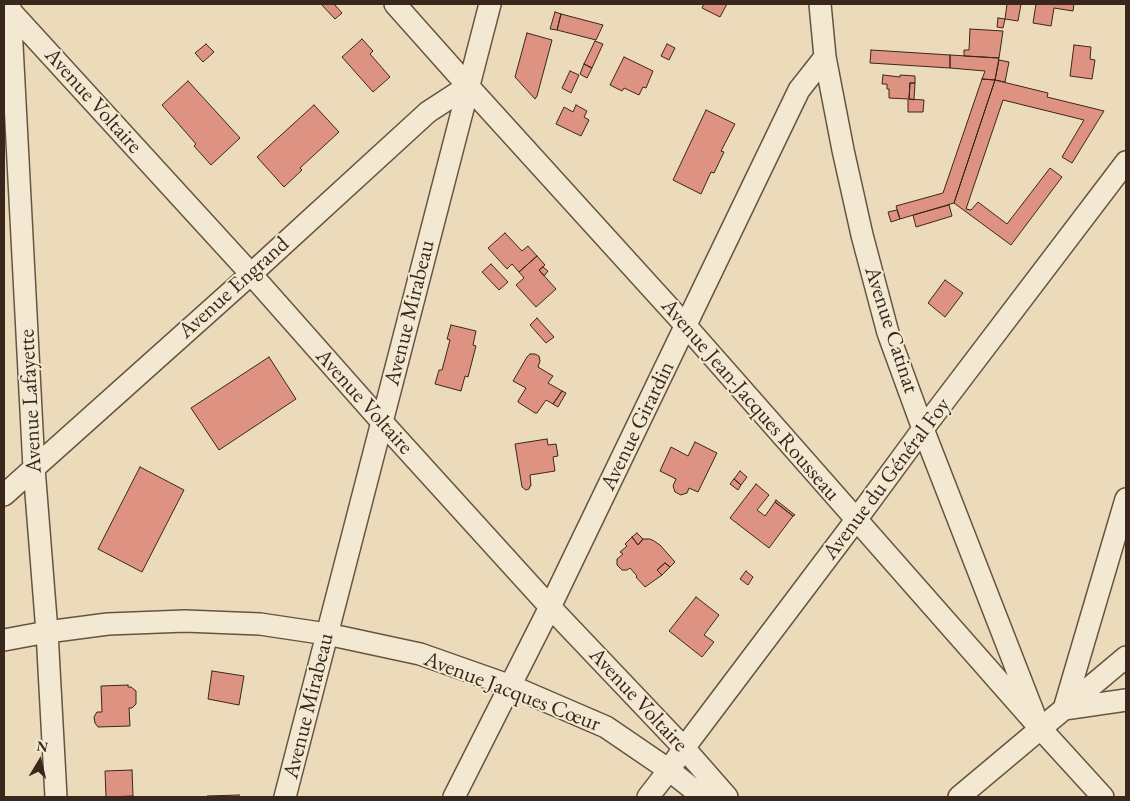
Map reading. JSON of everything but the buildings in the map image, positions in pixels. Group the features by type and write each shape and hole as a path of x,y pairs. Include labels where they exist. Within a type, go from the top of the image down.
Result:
{"street":[{"name":"Avenue Jean-Jacques Rousseau","path":"395,4 686,326 1103,797"},
{"name":"Avenue Mirabeau","path":"285,797 490,4"},
{"name":"Avenue Catinat","path":"820,4 826,57 843,150 862,235 888,333 1040,728"},
{"name":"Avenue Voltaire","path":"8,6 550,607 684,748 727,797"},
{"name":"Avenue Lafayette","path":"8,6 34,468 47,632 56,797"},
{"name":"Avenue Girardin","path":"454,797 550,607 800,90 826,57"},
{"name":"Avenue Engrand","path":"4,495 251,274 428,112 468,86"},
{"name":"Avenue du Général Foy","path":"648,797 923,428 1126,162"},
{"path":"1064,709 1126,499"},
{"name":"Avenue Jacques Cœur","path":"4,640 108,624 185,622 260,624 327,634 420,654 511,686 606,728 669,770 703,797"},
{"path":"959,797 1126,656"},
{"path":"1064,709 1126,700"}]}
